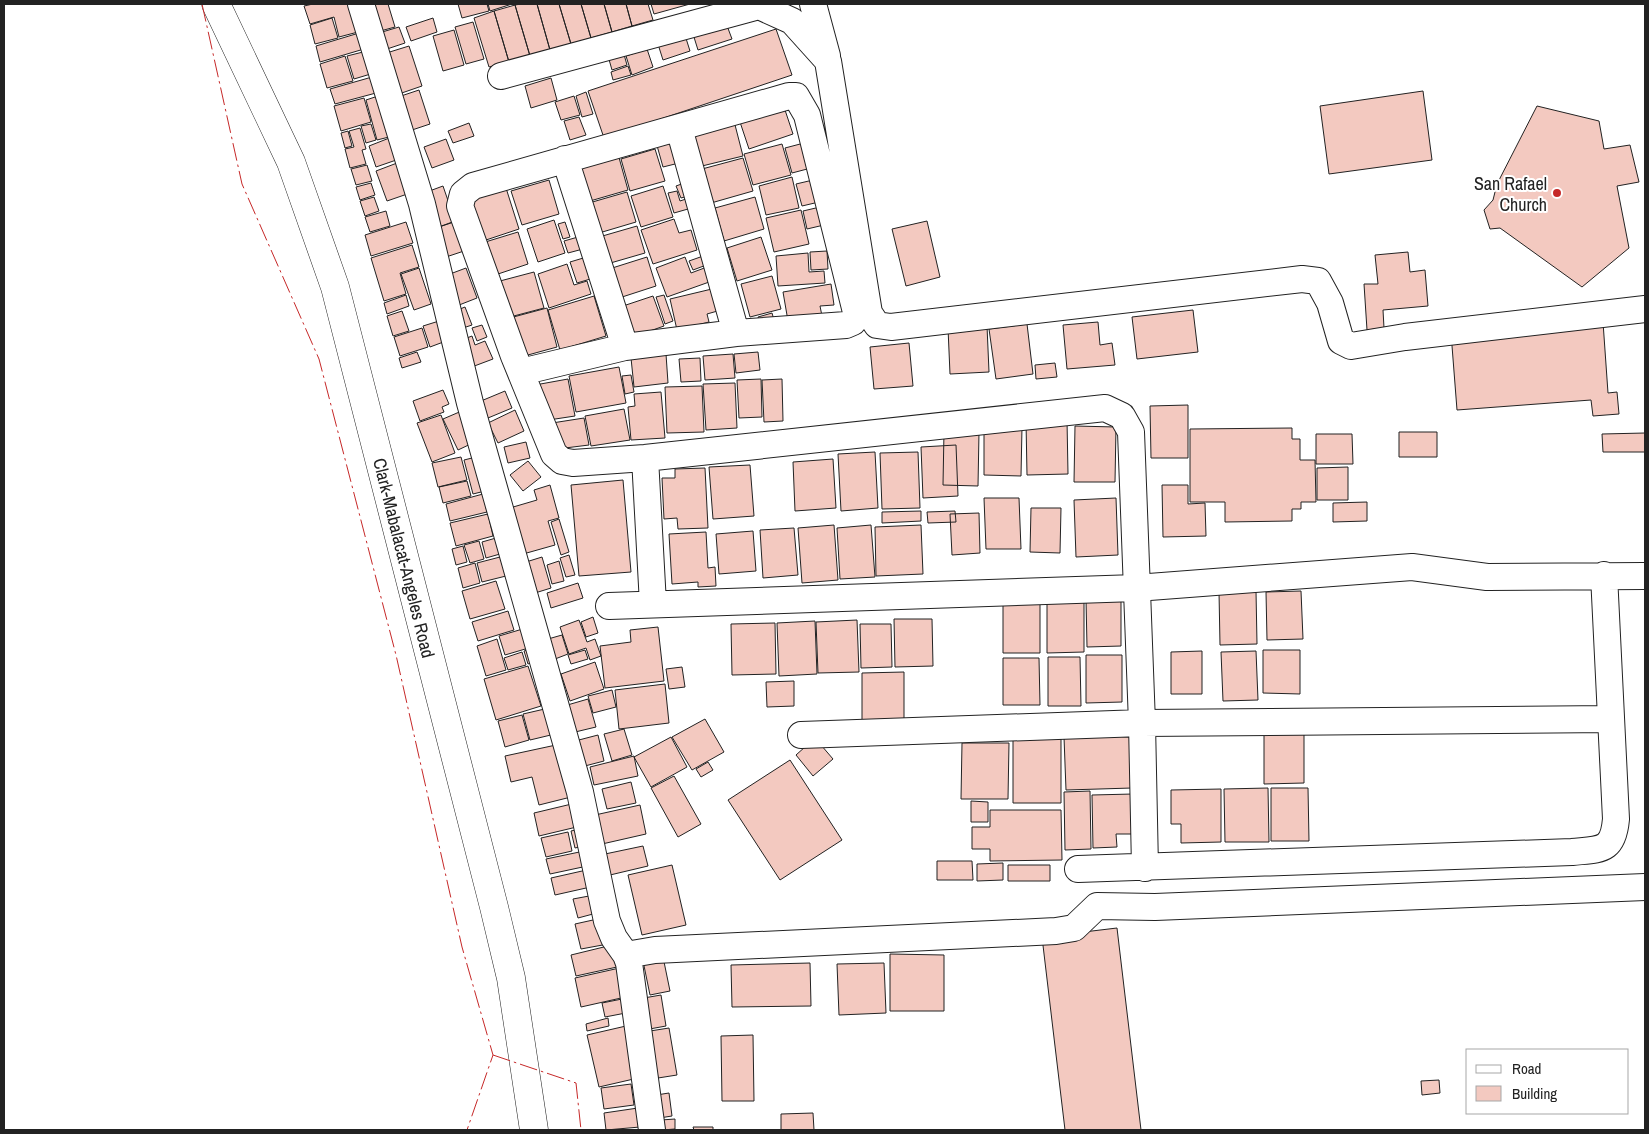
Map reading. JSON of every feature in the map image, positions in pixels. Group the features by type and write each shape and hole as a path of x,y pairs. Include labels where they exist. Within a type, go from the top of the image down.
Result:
{"main road":[{"name":"Clark-Mabalacat-Angeles Road","path":"216,4 291,162 335,287 497,916 511,978 534,1130"}],"street":[{"path":"361,4 422,204 470,403 580,792 607,921 614,938 626,955 629,963 652,1130"},
{"path":"813,4 828,61 869,313 877,325 891,327 1302,279 1318,281 1322,285 1330,303 1341,341 1351,346 1405,337 1645,309"},
{"path":"501,76 759,6 792,21 828,61"},
{"path":"521,372 625,346 853,322 857,316 807,115 796,96 789,96 473,186 463,194 460,206 521,372 554,454 562,461 573,464 645,458 1105,408 1122,416 1131,432 1142,723 1145,868"},
{"path":"679,128 736,333"},
{"path":"565,159 625,346"},
{"path":"645,458 653,604"},
{"path":"609,606 1136,588 1412,568 1487,577 1645,576"},
{"path":"1078,868 1145,868 1595,849 1608,845 1614,837 1616,820 1604,575"},
{"path":"801,736 1142,723 1611,719"},
{"path":"626,955 655,950 1056,931 1074,928 1097,906 1155,907 1645,886"}],"building":[{"path":"313,4 350,4 358,32 339,37 334,17 310,24 304,6"},
{"path":"372,4 388,4 395,27 373,33"},
{"path":"458,4 487,4 489,11 462,18"},
{"path":"488,4 512,4 490,11"},
{"path":"537,4 550,50 530,56 515,5"},
{"path":"537,4 559,4 571,44 550,50"},
{"path":"559,4 581,4 591,38 571,44"},
{"path":"581,4 604,4 612,32 591,38"},
{"path":"604,4 626,4 632,26 612,32"},
{"path":"626,4 648,4 653,20 632,26"},
{"path":"651,4 690,4 654,14"},
{"path":"515,5 530,56 509,62 494,11"},
{"path":"494,11 509,62 489,67 474,18"},
{"path":"332,18 338,38 315,44 310,25"},
{"path":"433,18 437,32 411,41 406,27"},
{"path":"473,22 484,59 466,64 455,27"},
{"path":"726,23 732,39 698,50 693,34"},
{"path":"399,27 405,43 378,52 372,35"},
{"path":"776,29 792,75 604,138 588,91"},
{"path":"454,30 464,65 443,71 433,36"},
{"path":"684,32 690,51 663,60 657,41"},
{"path":"359,33 364,49 320,62 316,46"},
{"path":"409,46 422,86 393,96 380,55"},
{"path":"647,49 653,67 632,75 626,56"},
{"path":"367,51 374,73 354,79 347,56"},
{"path":"623,51 627,65 612,70 608,56"},
{"path":"345,56 353,81 327,88 320,64"},
{"path":"628,66 631,75 613,80 611,72"},
{"path":"372,77 376,93 335,104 330,89"},
{"path":"551,78 557,100 531,108 525,86"},
{"path":"419,90 430,124 409,131 398,97"},
{"path":"1423,91 1432,160 1329,174 1320,106"},
{"path":"586,92 593,114 582,117 576,96"},
{"path":"381,95 393,136 377,140 366,100"},
{"path":"574,96 580,115 561,120 555,102"},
{"path":"364,98 371,122 341,131 334,106"},
{"path":"783,104 793,134 749,149 739,119"},
{"name":"San Rafael Church","path":"1537,106 1599,121 1604,149 1630,145 1639,182 1617,186 1629,248 1582,287 1500,228 1490,229 1484,210 1493,200 1497,184"},
{"path":"579,117 586,135 570,140 564,121"},
{"path":"734,121 743,156 702,166 693,131"},
{"path":"469,123 474,136 453,143 448,131"},
{"path":"371,124 376,140 366,143 361,126"},
{"path":"360,128 366,149 362,150 366,164 350,168 345,149 354,147 349,131"},
{"path":"348,131 352,146 345,148 341,133"},
{"path":"397,135 405,157 376,167 369,146"},
{"path":"677,137 683,162 663,167 656,142"},
{"path":"446,139 454,160 432,168 424,147"},
{"path":"804,143 811,168 792,173 785,148"},
{"path":"782,144 791,175 753,185 744,154"},
{"path":"655,149 665,181 630,191 621,159"},
{"path":"618,154 628,190 590,201 580,165"},
{"path":"743,158 753,191 711,203 702,169"},
{"path":"405,160 416,191 387,201 376,171"},
{"path":"367,165 372,181 356,185 351,169"},
{"path":"792,177 799,208 766,215 759,186"},
{"path":"549,180 559,214 522,225 511,191"},
{"path":"813,180 819,202 802,206 796,184"},
{"path":"687,182 692,195 681,198 676,186"},
{"path":"371,183 375,195 360,200 356,187"},
{"path":"443,186 455,221 436,228 424,193"},
{"path":"663,186 673,217 641,227 631,196"},
{"path":"506,188 519,229 480,242 467,201"},
{"path":"677,191 680,201 692,197 695,207 674,213 668,193"},
{"path":"627,192 636,222 599,233 589,203"},
{"path":"374,197 379,211 365,216 360,201"},
{"path":"755,197 764,229 724,241 715,208"},
{"path":"820,207 824,225 807,229 803,211"},
{"path":"801,210 809,244 774,252 766,218"},
{"path":"386,211 390,226 370,232 365,217"},
{"path":"674,219 679,233 691,230 697,250 653,264 641,230"},
{"path":"554,220 565,253 538,262 527,229"},
{"path":"457,221 467,250 440,259 430,230"},
{"path":"927,221 940,277 906,286 892,229"},
{"path":"406,222 413,243 371,256 365,235"},
{"path":"565,222 570,237 563,239 558,224"},
{"path":"637,226 645,253 607,264 599,237"},
{"path":"518,232 528,264 492,276 482,243"},
{"path":"578,237 583,249 568,253 564,241"},
{"path":"761,237 772,270 737,281 727,248"},
{"path":"412,245 419,267 400,273 406,294 384,301 371,258"},
{"path":"827,251 828,269 811,270 810,252"},
{"path":"1408,252 1410,272 1425,270 1428,306 1383,310 1384,328 1367,330 1364,284 1378,284 1375,255"},
{"path":"808,253 809,272 824,271 825,283 778,286 776,256"},
{"path":"706,255 709,264 693,270 689,261"},
{"path":"590,256 597,277 577,283 570,262"},
{"path":"647,257 656,286 619,298 609,269"},
{"path":"685,257 691,273 707,267 712,281 667,297 656,268"},
{"path":"567,264 574,285 587,281 591,294 549,308 538,274"},
{"path":"419,268 431,304 414,310 401,274"},
{"path":"466,268 477,298 454,307 442,277"},
{"path":"534,272 544,308 510,317 500,281"},
{"path":"772,276 781,309 750,317 741,284"},
{"path":"831,284 834,305 820,306 822,316 788,321 783,292"},
{"path":"716,288 721,310 707,314 709,322 677,330 670,299"},
{"path":"406,295 409,306 387,314 384,303"},
{"path":"664,295 673,321 665,324 656,297"},
{"path":"594,296 606,336 560,350 548,310"},
{"path":"653,296 664,326 633,337 623,306"},
{"path":"465,307 472,325 457,330 450,313"},
{"path":"547,308 557,347 517,358 506,319"},
{"path":"1193,310 1198,352 1137,359 1132,317"},
{"path":"402,311 409,331 393,336 387,316"},
{"path":"772,313 774,320 760,324 758,317"},
{"path":"439,321 446,341 430,347 423,326"},
{"path":"1098,322 1100,345 1112,343 1115,365 1067,369 1063,325"},
{"path":"1603,322 1608,393 1617,392 1619,414 1593,416 1591,400 1457,410 1451,333"},
{"path":"1027,324 1033,374 996,379 989,329"},
{"path":"482,325 487,337 477,341 472,328"},
{"path":"987,326 989,372 950,374 948,328"},
{"path":"422,328 428,347 400,356 394,337"},
{"path":"472,336 475,345 485,341 493,359 469,368 459,341"},
{"path":"909,343 913,386 874,389 870,347"},
{"path":"417,352 421,362 402,368 399,358"},
{"path":"758,352 760,370 736,373 734,354"},
{"path":"666,354 668,383 634,387 631,358"},
{"path":"733,354 735,378 705,380 703,356"},
{"path":"700,358 701,381 681,382 679,359"},
{"path":"1055,363 1057,377 1036,379 1035,365"},
{"path":"619,367 626,403 576,412 569,376"},
{"path":"631,375 634,392 625,394 622,376"},
{"path":"568,379 575,416 542,421 535,385"},
{"path":"761,379 762,417 739,418 737,380"},
{"path":"782,379 783,421 764,422 762,380"},
{"path":"735,383 737,428 706,430 703,384"},
{"path":"702,386 704,432 667,433 665,387"},
{"path":"443,390 449,404 442,407 444,412 420,421 413,401"},
{"path":"505,391 512,408 488,418 481,401"},
{"path":"661,392 665,438 631,440 628,407 635,406 634,394"},
{"path":"1188,405 1188,458 1151,458 1150,406"},
{"path":"624,409 630,440 591,446 585,416"},
{"path":"464,410 477,441 458,450 443,419"},
{"path":"515,410 524,431 498,443 488,423"},
{"path":"441,415 455,453 432,462 417,423"},
{"path":"584,418 589,445 557,449 552,423"},
{"path":"1067,420 1068,474 1027,475 1026,421"},
{"path":"1075,426 1116,427 1115,482 1074,482"},
{"path":"984,427 1022,427 1021,476 984,475"},
{"path":"1292,428 1292,439 1300,439 1300,460 1315,460 1316,502 1301,502 1301,509 1292,509 1292,521 1225,522 1225,502 1190,502 1190,429"},
{"path":"944,431 979,432 978,486 943,485"},
{"path":"1399,432 1437,432 1437,457 1399,457"},
{"path":"1645,433 1645,452 1603,452 1602,434"},
{"path":"1316,434 1352,434 1353,464 1316,464"},
{"path":"526,442 530,458 508,463 504,447"},
{"path":"956,445 958,496 923,498 921,447"},
{"path":"875,452 878,508 841,511 838,454"},
{"path":"918,452 920,508 882,509 880,453"},
{"path":"480,456 489,490 473,494 464,460"},
{"path":"461,457 467,480 438,487 432,463"},
{"path":"833,459 836,508 795,511 793,462"},
{"path":"528,461 541,477 523,491 510,475"},
{"path":"750,465 754,516 713,519 709,467"},
{"path":"1348,467 1348,500 1317,500 1317,468"},
{"path":"705,468 708,528 678,529 677,518 664,519 662,478 675,478 675,469"},
{"path":"623,480 631,572 579,576 571,485"},
{"path":"467,481 471,496 443,503 439,487"},
{"path":"550,485 559,518 548,521 555,545 516,556 503,510 537,500 534,490"},
{"path":"1162,485 1188,485 1188,504 1205,503 1206,536 1163,537"},
{"path":"483,494 487,512 450,521 446,504"},
{"path":"984,498 1019,498 1021,549 986,549"},
{"path":"1116,498 1118,555 1076,557 1074,500"},
{"path":"1367,502 1367,521 1333,522 1333,503"},
{"path":"1031,508 1061,508 1060,553 1030,552"},
{"path":"921,511 921,521 882,523 882,512"},
{"path":"955,511 956,522 928,523 927,512"},
{"path":"979,513 980,553 952,555 950,514"},
{"path":"488,514 493,536 456,546 450,523"},
{"path":"559,519 569,552 561,555 551,522"},
{"path":"834,525 838,580 802,583 798,528"},
{"path":"871,525 875,577 840,579 837,528"},
{"path":"921,525 923,574 876,576 875,527"},
{"path":"794,528 798,575 763,578 760,530"},
{"path":"753,531 756,571 719,574 716,534"},
{"path":"706,532 708,568 715,567 716,586 698,587 698,582 672,584 669,534"},
{"path":"496,538 500,554 486,558 482,542"},
{"path":"479,541 484,559 470,563 464,545"},
{"path":"463,546 467,562 456,565 452,549"},
{"path":"569,555 575,575 566,577 560,558"},
{"path":"500,557 506,576 482,582 477,563"},
{"path":"542,557 551,588 535,593 526,562"},
{"path":"559,561 564,581 552,584 547,565"},
{"path":"475,563 480,583 463,588 458,568"},
{"path":"496,581 505,609 470,619 462,591"},
{"path":"578,583 583,598 551,608 547,593"},
{"path":"1256,591 1257,644 1220,645 1219,592"},
{"path":"1301,591 1303,639 1267,640 1266,592"},
{"path":"1086,599 1121,599 1121,646 1087,647"},
{"path":"1047,600 1084,600 1084,652 1047,653"},
{"path":"1003,603 1040,603 1040,653 1003,653"},
{"path":"508,611 514,630 478,641 472,622"},
{"path":"593,617 598,633 586,637 581,622"},
{"path":"894,619 932,619 933,666 895,667"},
{"path":"579,620 587,642 595,639 601,656 590,660 586,648 569,654 560,627"},
{"path":"857,620 859,672 818,673 816,622"},
{"path":"815,621 817,674 779,676 777,623"},
{"path":"775,623 776,674 732,675 731,624"},
{"path":"860,624 891,624 892,667 861,668"},
{"path":"658,627 664,681 605,688 600,646 631,642 630,630"},
{"path":"526,628 532,647 505,655 499,636"},
{"path":"562,635 568,654 555,659 548,639"},
{"path":"497,639 506,670 486,676 477,646"},
{"path":"535,648 539,660 528,664 524,651"},
{"path":"585,650 588,659 571,664 568,655"},
{"path":"1263,650 1300,650 1300,694 1263,693"},
{"path":"1202,651 1202,694 1171,694 1171,652"},
{"path":"1256,651 1258,700 1223,701 1221,652"},
{"path":"522,652 526,665 508,670 504,658"},
{"path":"1086,655 1122,655 1122,702 1086,703"},
{"path":"1048,657 1080,657 1081,706 1048,706"},
{"path":"1003,658 1039,658 1040,705 1003,705"},
{"path":"595,662 604,689 570,701 561,674"},
{"path":"528,666 541,706 496,720 484,679"},
{"path":"682,667 685,687 669,689 666,669"},
{"path":"904,672 904,720 862,721 862,673"},
{"path":"794,681 794,706 767,707 766,682"},
{"path":"665,684 669,723 619,729 615,690"},
{"path":"612,690 616,707 593,713 588,696"},
{"path":"588,699 596,727 571,733 564,706"},
{"path":"549,708 555,734 530,740 523,714"},
{"path":"522,715 529,740 505,747 498,721"},
{"path":"705,719 724,752 692,770 672,737"},
{"path":"624,729 632,755 612,761 604,734"},
{"path":"1304,731 1304,783 1264,784 1264,732"},
{"path":"598,735 604,761 581,767 575,741"},
{"path":"1131,735 1132,788 1066,790 1064,737"},
{"path":"671,737 687,767 651,787 634,757"},
{"path":"815,738 833,759 813,776 796,755"},
{"path":"1013,738 1061,739 1061,803 1013,803"},
{"path":"962,743 1009,743 1008,799 961,799"},
{"path":"556,745 575,796 539,805 532,777 511,782 505,756"},
{"path":"634,756 638,776 594,785 590,767"},
{"path":"790,760 842,840 780,880 728,800"},
{"path":"708,762 713,770 701,777 696,769"},
{"path":"674,776 701,824 678,837 651,788"},
{"path":"631,782 636,803 607,809 602,789"},
{"path":"1268,788 1269,842 1225,842 1224,789"},
{"path":"1271,788 1308,788 1309,841 1271,841"},
{"path":"1221,789 1221,842 1181,843 1181,824 1171,824 1171,790"},
{"path":"1090,791 1091,849 1065,850 1064,792"},
{"path":"1133,794 1134,834 1116,834 1117,847 1093,848 1092,795"},
{"path":"971,801 988,802 988,822 971,822"},
{"path":"580,802 585,825 539,836 534,813"},
{"path":"640,805 646,834 602,844 595,815"},
{"path":"990,810 1061,810 1062,860 990,861 990,849 972,849 972,827 990,827"},
{"path":"584,828 588,845 575,848 571,831"},
{"path":"568,832 572,851 546,857 541,838"},
{"path":"643,846 648,866 610,875 605,854"},
{"path":"589,850 592,865 550,874 546,859"},
{"path":"937,861 972,861 973,880 937,880"},
{"path":"1003,863 1003,880 977,881 977,864"},
{"path":"672,865 686,925 642,935 628,875"},
{"path":"1008,865 1050,865 1050,881 1008,881"},
{"path":"591,869 595,886 555,895 551,878"},
{"path":"589,896 593,914 578,918 573,899"},
{"path":"602,918 608,944 581,949 575,924"},
{"path":"1117,928 1141,1130 1065,1130 1042,937"},
{"path":"612,945 617,967 576,976 571,955"},
{"path":"662,952 670,991 650,995 642,956"},
{"path":"890,954 944,955 944,1011 890,1011"},
{"path":"810,963 811,1006 732,1007 731,965"},
{"path":"884,963 886,1013 839,1015 837,964"},
{"path":"624,967 630,996 581,1007 575,978"},
{"path":"661,995 666,1026 644,1030 638,999"},
{"path":"627,998 631,1012 605,1017 602,1003"},
{"path":"608,1018 609,1026 587,1031 586,1024"},
{"path":"626,1026 638,1078 599,1087 587,1035"},
{"path":"669,1028 677,1075 658,1078 650,1031"},
{"path":"753,1035 754,1101 722,1101 721,1036"},
{"path":"1439,1080 1440,1093 1422,1095 1421,1081"},
{"path":"631,1084 634,1105 604,1109 601,1088"},
{"path":"669,1093 672,1116 653,1119 650,1096"},
{"path":"638,1108 640,1127 606,1130 604,1113"},
{"path":"813,1113 814,1130 781,1130 781,1114"},
{"path":"675,1119 675,1129 662,1130 661,1120"},
{"path":"693,1127 713,1127 713,1130 694,1130"}],"power":[{"path":"202,4 242,184 319,359 396,655 462,947 493,1055 467,1130"},
{"path":"493,1055 576,1083 581,1130"}],"place":[{"name":"San Rafael Church","path":"1557,193"}]}
